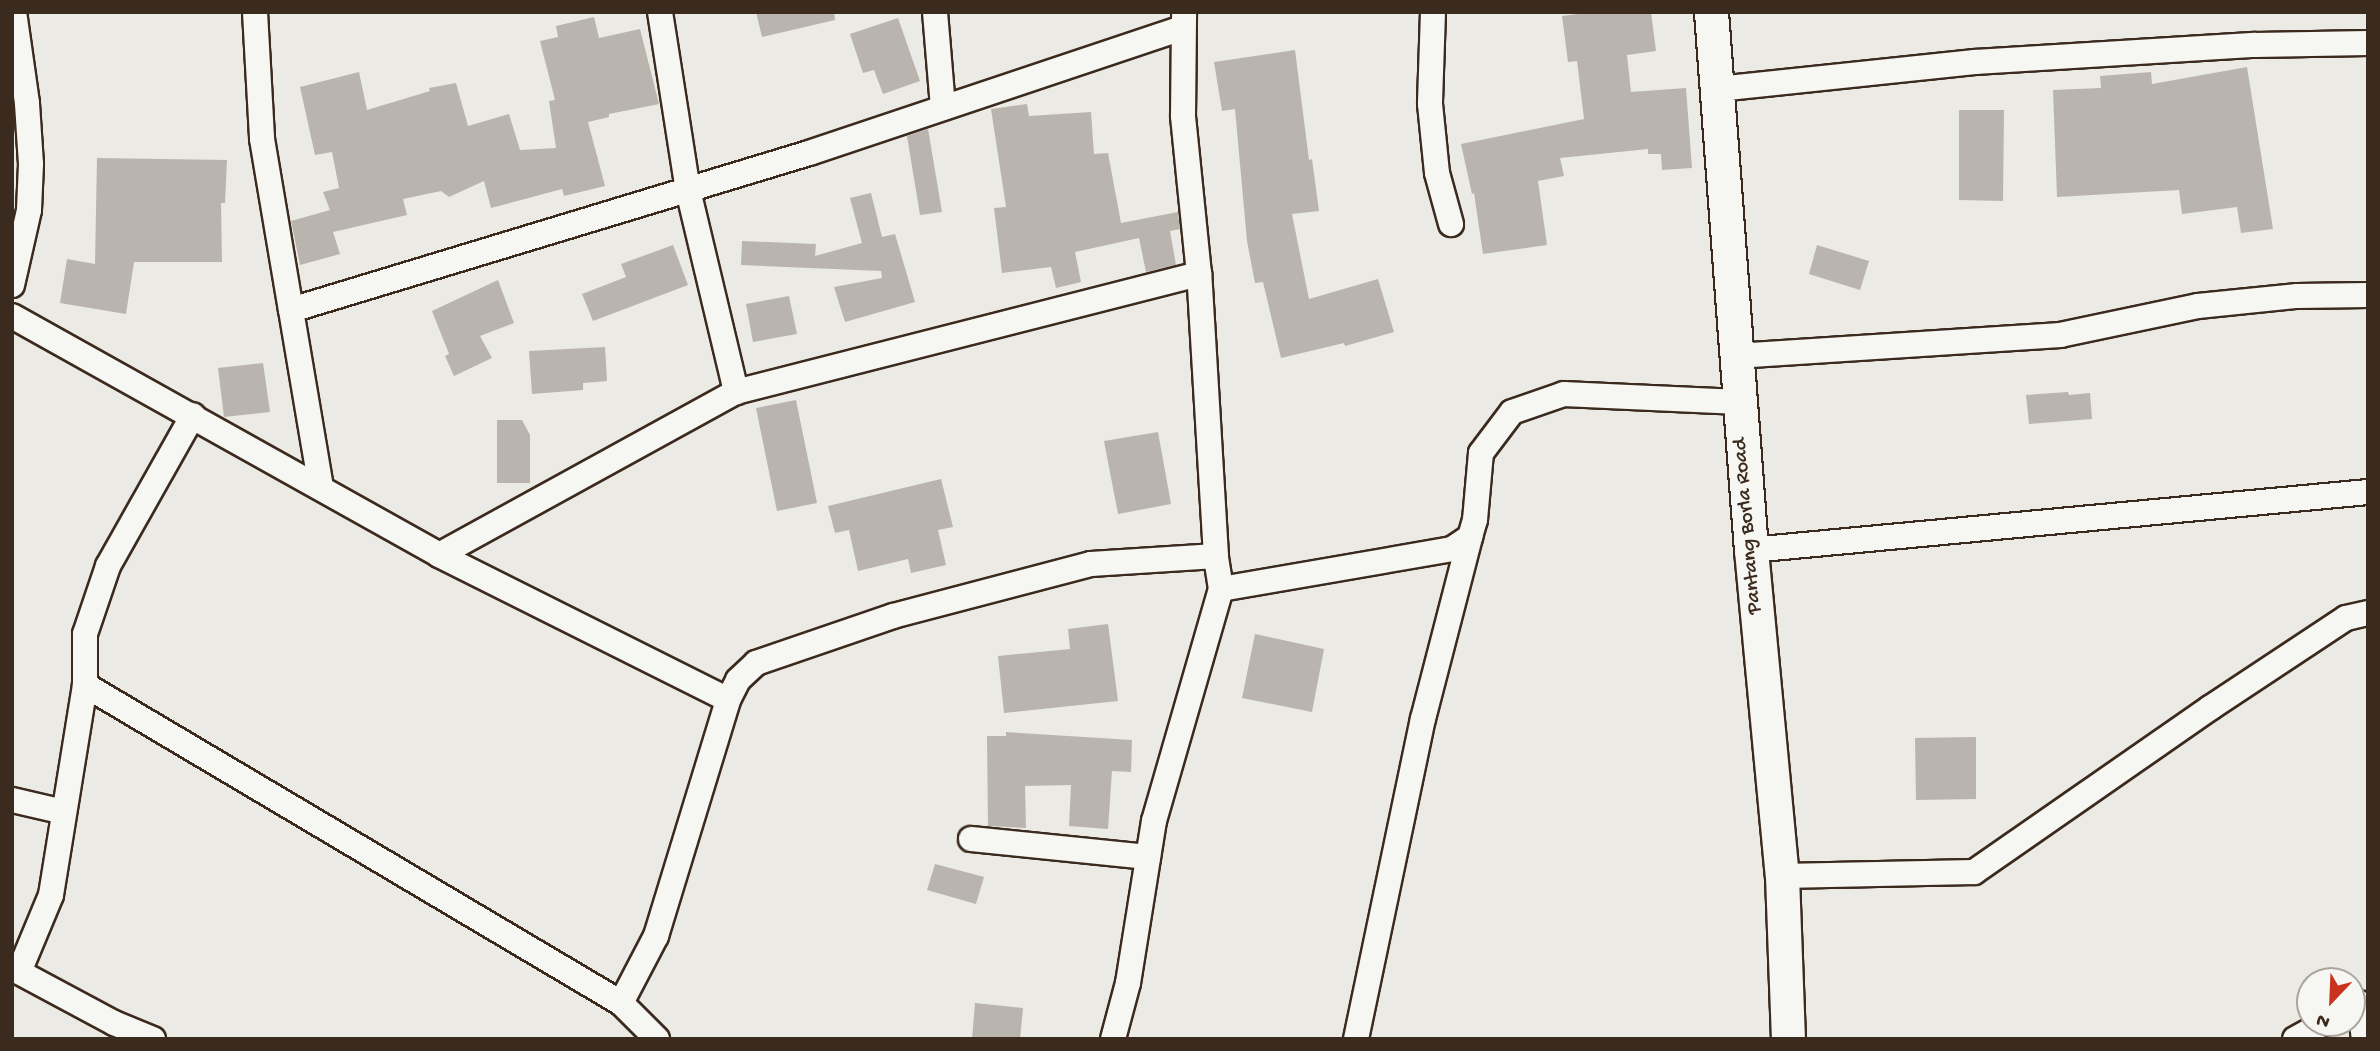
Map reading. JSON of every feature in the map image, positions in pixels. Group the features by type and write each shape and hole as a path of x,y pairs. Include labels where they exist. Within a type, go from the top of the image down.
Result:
{"street":[{"path":"12,285 29,210 31,164 27,103 14,12"},
{"path":"256,12 262,139 321,487"},
{"path":"660,12 688,190 736,392"},
{"path":"935,12 943,108"},
{"path":"1433,12 1430,104 1437,173 1451,224"},
{"name":"Pantang Borla Road","path":"1711,12 1751,551 1782,876 1788,1039"},
{"path":"291,310 688,190 943,108 1184,20 1183,116 1199,274 1216,556 1221,589 1154,821 1128,983 1113,1039"},
{"path":"1718,89 1975,62 2255,45 2368,43"},
{"path":"439,555 736,392 1199,274"},
{"path":"1736,356 2060,335 2198,306 2297,296 2368,295"},
{"path":"12,316 439,555 728,700"},
{"path":"1356,1039 1423,719 1475,520 1481,453 1512,412 1564,394 1740,402"},
{"path":"153,1039 16,979 51,895 85,685 85,634 108,566 193,415"},
{"path":"1751,551 2368,492"},
{"path":"1221,589 1452,550 1469,537"},
{"path":"621,1003 656,936 728,700 738,680 756,663 893,616 1091,564 1216,556"},
{"path":"1782,876 1974,872 2244,685 2346,618 2368,613"},
{"path":"85,685 621,1003 657,1039"},
{"path":"12,800 64,812"},
{"path":"971,839 1148,857"}],"building":[{"path":"756,12 834,12 835,20 762,37"},
{"path":"1595,12 1651,12 1656,51 1627,55 1631,92 1686,88 1692,168 1662,170 1661,154 1648,154 1648,149 1560,158 1564,176 1538,181 1547,245 1483,254 1474,193 1472,194 1461,144 1584,119 1577,61 1568,62 1562,16"},
{"path":"594,17 599,38 640,29 659,104 609,114 609,117 588,122 605,186 564,196 562,189 491,208 484,181 449,197 441,191 403,199 407,215 333,232 340,254 300,265 291,221 330,210 323,192 339,188 332,152 315,155 300,87 359,72 367,110 430,91 429,88 456,83 468,126 509,114 520,150 556,148 549,101 555,100 540,41 558,37 556,26"},
{"path":"898,18 920,81 883,94 874,70 863,73 850,34"},
{"path":"1295,50 1309,160 1312,159 1319,211 1292,214 1309,299 1378,279 1394,332 1345,346 1344,343 1281,358 1263,282 1255,283 1247,241 1235,109 1222,111 1214,62"},
{"path":"2247,67 2273,229 2241,233 2237,207 2182,214 2179,190 2057,197 2053,90 2101,88 2100,76 2151,72 2152,84"},
{"path":"1027,104 1029,116 1091,112 1094,154 1108,153 1121,223 1178,212 1180,229 1170,231 1176,265 1146,272 1139,238 1075,252 1081,282 1056,288 1051,267 1002,273 994,208 1006,207 991,109"},
{"path":"1959,110 2004,110 2003,201 1959,200"},
{"path":"928,129 942,212 920,215 907,136"},
{"path":"97,158 227,160 225,203 221,203 222,262 134,262 126,314 60,303 67,259 95,264"},
{"path":"871,193 882,237 895,234 915,302 845,322 834,287 882,278 881,271 741,265 742,241 816,244 815,256 862,243 850,198"},
{"path":"673,245 688,285 593,321 582,294 626,277 621,264"},
{"path":"1817,245 1869,261 1860,290 1809,274"},
{"path":"498,280 514,323 480,336 492,358 454,376 445,356 449,354 432,311"},
{"path":"789,296 797,334 753,342 746,304"},
{"path":"605,347 607,381 583,383 583,390 532,394 529,351"},
{"path":"263,363 270,412 224,417 218,368"},
{"path":"2068,392 2069,395 2090,393 2092,419 2029,424 2026,395"},
{"path":"796,400 817,503 777,511 756,408"},
{"path":"497,420 522,420 530,435 530,483 497,483"},
{"path":"1158,432 1171,504 1118,514 1104,441"},
{"path":"941,479 953,527 938,530 946,565 911,573 908,559 858,571 849,530 835,533 828,506"},
{"path":"1108,624 1118,701 1004,713 998,656 1070,649 1068,629"},
{"path":"1255,634 1324,649 1312,712 1242,698"},
{"path":"1006,732 1132,740 1131,772 1112,771 1108,829 1069,826 1071,785 1025,786 1026,828 988,826 987,736 1006,736"},
{"path":"1976,737 1976,799 1916,800 1915,738"},
{"path":"935,864 984,877 976,904 927,890"},
{"path":"975,1003 1023,1008 1020,1039 972,1039"}]}
